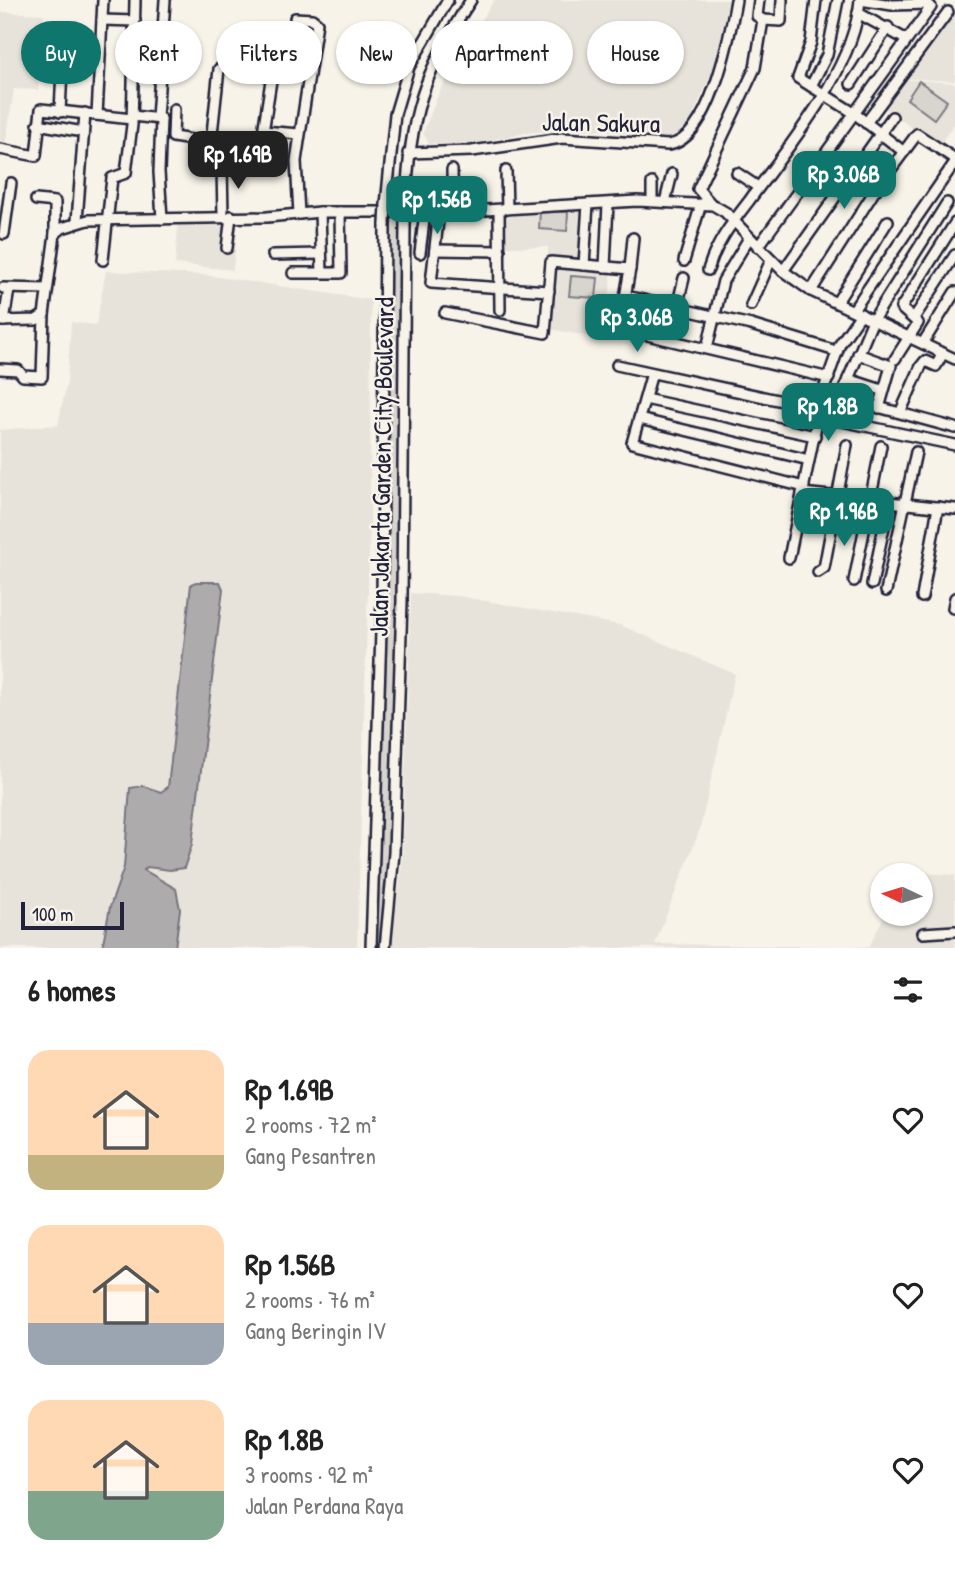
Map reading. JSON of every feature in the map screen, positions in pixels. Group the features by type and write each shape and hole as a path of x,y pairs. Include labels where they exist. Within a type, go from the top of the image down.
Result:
{"street":[{"path":"97,115 103,0"},
{"path":"102,20 135,21 135,0"},
{"path":"162,219 159,172 166,0"},
{"name":"Jalan Jakarta Garden City Boulevard","path":"371,948 382,625 385,223 395,114 409,67 448,0"},
{"name":"Jalan Jakarta Garden City Boulevard","path":"385,948 394,853 401,627 408,153 414,119 428,76 443,43 471,0"},
{"name":"Jalan Sakura","path":"408,153 472,151 562,138 668,145 681,142 696,125 718,74 729,39 736,0"},
{"path":"759,0 758,17 781,21 782,0"},
{"path":"817,0 811,42 797,76 854,113 904,152"},
{"path":"811,86 827,55 838,0"},
{"path":"708,270 720,240 825,94 844,57 860,0 930,5 758,247"},
{"path":"866,122 948,12"},
{"path":"858,13 888,27 907,40"},
{"path":"295,18 315,20 317,23 299,134 296,179 299,214"},
{"path":"763,20 755,68 698,189 783,271 811,291 910,335 955,359"},
{"path":"852,84 888,27"},
{"path":"60,112 61,84"},
{"path":"103,260 113,177 126,171 133,84"},
{"path":"217,84 211,166 222,167 258,165 270,84"},
{"path":"174,109 174,138 211,143"},
{"path":"0,149 36,156 40,110 173,120"},
{"path":"77,222 85,113"},
{"path":"783,271 892,117"},
{"path":"38,124 83,132"},
{"path":"263,131 299,134"},
{"path":"789,558 819,412 836,351 955,161 917,134 874,192 811,291"},
{"path":"222,167 227,248"},
{"path":"452,170 453,212"},
{"path":"500,310 500,251 506,171"},
{"path":"737,173 758,187"},
{"path":"666,202 672,174"},
{"path":"4,234 4,199 10,183"},
{"path":"652,183 652,201"},
{"path":"0,369 18,370 23,376 42,377 44,315 55,234 55,202 36,200"},
{"path":"55,234 77,222 320,212 453,212 652,201 713,205"},
{"path":"841,396 873,320 947,203"},
{"path":"584,265 588,204"},
{"path":"605,267 608,204"},
{"path":"684,261 701,204"},
{"path":"320,212 322,273"},
{"path":"293,273 342,271 340,212"},
{"path":"421,253 425,212"},
{"path":"439,212 431,283 549,291"},
{"path":"837,302 888,221"},
{"path":"895,359 918,323 901,308 955,223"},
{"path":"707,348 723,281 748,237"},
{"path":"633,238 631,269 620,326 622,330 829,378"},
{"path":"435,250 500,251"},
{"path":"273,255 321,254"},
{"path":"914,318 955,255"},
{"path":"751,304 771,260"},
{"path":"445,313 546,332 551,262 631,269"},
{"path":"677,307 684,278"},
{"path":"44,315 36,320 2,321 6,288 47,289"},
{"path":"923,343 955,292"},
{"path":"626,296 714,316 836,351"},
{"path":"901,411 921,366 925,361 936,366 943,353"},
{"path":"858,354 891,366 879,408"},
{"path":"617,365 955,444"},
{"path":"652,373 631,442 803,490 839,497 955,509"},
{"path":"848,379 882,390"},
{"path":"824,392 954,426"},
{"path":"645,398 815,436"},
{"path":"639,419 809,460"},
{"path":"818,572 824,568 847,446"},
{"path":"854,581 881,446"},
{"path":"886,590 916,452"},
{"path":"872,584 888,503"},
{"path":"922,597 938,507"},
{"path":"953,608 955,598"},
{"path":"382,625 401,627"},
{"path":"375,852 394,853"},
{"path":"923,933 955,931"}],"shaded area":[{"path":"494,0 728,0 718,59 686,131 672,141 604,130 568,129 525,133 467,145 429,144 423,133 444,84 573,84 573,21 481,21"},
{"path":"0,12 44,14 43,21 21,21 21,84 38,84 38,90 14,89 5,147 0,146"},
{"path":"948,15 955,16 955,81 900,78"},
{"path":"900,79 955,83 955,122 938,147 881,105"},
{"path":"919,81 947,101 934,119 907,99"},
{"path":"585,205 581,260 548,258 548,247 497,247 497,211"},
{"path":"540,210 568,212 567,231 539,229"},
{"path":"222,211 239,212 233,270 175,264 179,213 204,212 204,222 221,223"},
{"path":"386,214 405,214 394,853 385,948 370,948"},
{"path":"549,260 612,264 606,340 545,328"},
{"path":"106,271 206,275 371,300 370,524 357,948 0,948 0,430 58,425 67,381 71,322 96,325"},
{"path":"571,276 598,278 596,298 569,296"},
{"path":"220,582 223,589 192,844 184,868 170,870 147,867 144,870 176,889 180,909 175,948 102,948 110,907 124,867 130,788 143,786 161,792 168,787 191,584"},
{"path":"411,593 458,596 620,625 735,674 700,829 655,944 869,947 879,926 933,926 933,874 955,875 955,948 391,948 402,864"}]}
